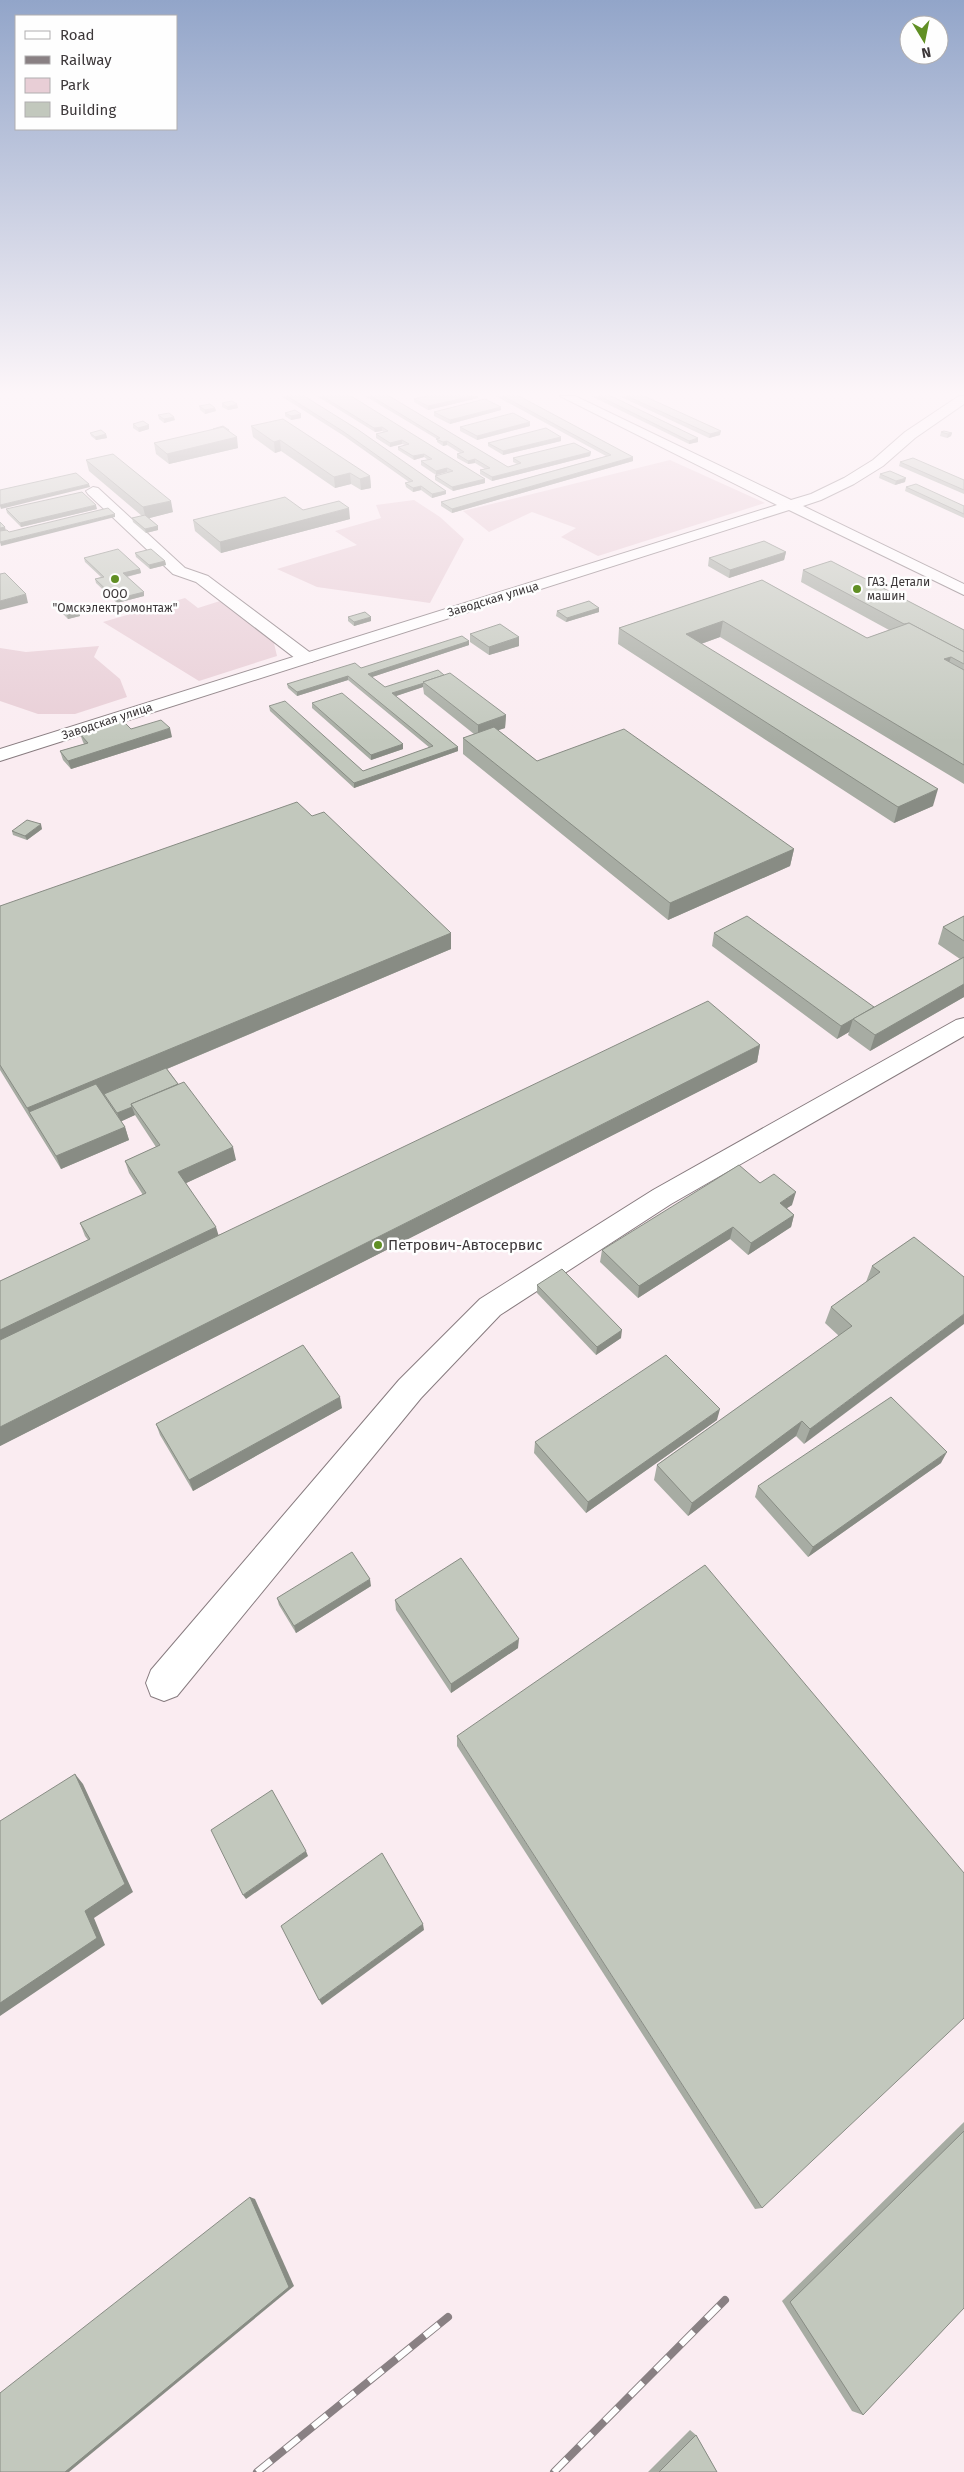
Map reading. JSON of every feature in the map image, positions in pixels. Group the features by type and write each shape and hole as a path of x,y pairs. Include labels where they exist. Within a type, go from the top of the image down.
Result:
{"main road":[{"path":"116,511 179,571 202,579 306,658"},
{"name":"Заводская улица","path":"0,755 775,511"},
{"path":"803,511 964,590"},
{"path":"164,1683 410,1389 490,1307 662,1197 964,1026"}],"green space":[{"path":"378,511 431,511 464,539 430,603 317,587 277,569 357,545 335,531 381,518"},
{"path":"463,511 739,511 598,556 561,537 576,528 532,512 489,532"},
{"path":"185,598 198,608 220,601 273,639 277,656 199,681 103,622"},
{"path":"99,646 94,657 120,679 127,697 75,714 38,714 0,701 0,648 26,652"}],"building":[{"path":"8,511 69,511 20,523"},
{"path":"94,511 112,511 115,514 0,542 0,531 7,530 9,532"},
{"path":"228,511 336,511 220,542 193,520"},
{"path":"145,515 158,526 145,529 132,518"},
{"path":"764,541 786,552 730,570 709,558"},
{"name":"ООО \"Омскэлектромонтаж\"","path":"118,549 140,569 123,573 144,592 116,599 95,579 104,577 84,558"},
{"path":"151,549 165,561 149,565 135,553"},
{"path":"831,561 964,630 964,652 909,623 904,624 803,570"},
{"path":"5,573 26,594 0,601 0,574"},
{"path":"762,580 867,638 909,623 964,652 964,664 951,657 944,659 964,670 964,765 723,621 686,634 938,789 898,807 619,628"},
{"path":"589,601 599,608 567,618 557,611"},
{"path":"74,607 79,612 67,615 62,610"},
{"path":"365,612 371,617 354,622 348,617"},
{"path":"500,624 519,637 489,647 470,634"},
{"path":"462,636 469,641 368,674 385,687 438,670 444,675 392,693 458,747 354,783 269,706 285,701 363,771 433,746 348,676 297,692 287,684 355,663 361,668"},
{"path":"450,673 506,715 478,725 423,682"},
{"path":"342,693 403,744 371,755 312,703"},
{"path":"161,720 170,728 68,761 60,751 88,743 80,734 123,721 131,729"},
{"path":"494,727 537,761 624,729 794,849 670,903 463,738"},
{"path":"297,802 312,816 324,812 451,933 27,1108 0,1065 0,906"},
{"path":"27,820 41,824 25,836 12,831"},
{"path":"747,916 874,1007 841,1026 714,933"},
{"path":"964,916 964,941 943,927"},
{"path":"964,957 964,984 875,1035 853,1019"},
{"path":"708,1001 760,1045 0,1427 0,1340"},
{"path":"166,1068 178,1084 131,1104 132,1107 117,1113 104,1094"},
{"path":"184,1082 233,1147 178,1172 216,1227 0,1330 0,1281 90,1239 80,1223 146,1193 125,1161 160,1145 131,1104"},
{"path":"96,1084 125,1127 56,1156 29,1112"},
{"path":"739,1165 760,1183 774,1174 796,1192 780,1203 794,1215 751,1243 733,1227 639,1286 602,1250"},
{"path":"914,1237 964,1277 964,1314 810,1429 802,1421 692,1503 657,1465 852,1326 831,1307 880,1272 872,1266"},
{"path":"562,1269 622,1330 597,1347 537,1285"},
{"path":"303,1345 340,1397 189,1480 156,1424"},
{"path":"666,1355 720,1409 588,1502 535,1442"},
{"path":"891,1397 947,1452 813,1547 758,1486"},
{"path":"352,1552 370,1579 294,1626 277,1598"},
{"path":"461,1558 519,1639 451,1684 395,1600"},
{"path":"705,1565 964,1873 964,2018 762,2208 457,1736"},
{"path":"75,1774 125,1884 85,1911 97,1938 0,2003 0,1821"},
{"path":"272,1790 306,1851 243,1895 211,1830"},
{"path":"382,1853 423,1924 319,2000 281,1926"},
{"path":"964,2131 964,2308 863,2415 790,2302"},
{"path":"250,2197 289,2287 65,2472 0,2472 0,2393"},
{"path":"696,2435 717,2472 659,2472"}],"railway":[{"path":"554,2472 725,2300"},
{"path":"257,2472 448,2317"}],"place":[{"name":"ООО \"Омскэлектромонтаж\"","path":"115,579"},
{"name":"ГАЗ. Детали машин","path":"857,589"},
{"name":"Петрович-Автосервис","path":"378,1245"}]}
